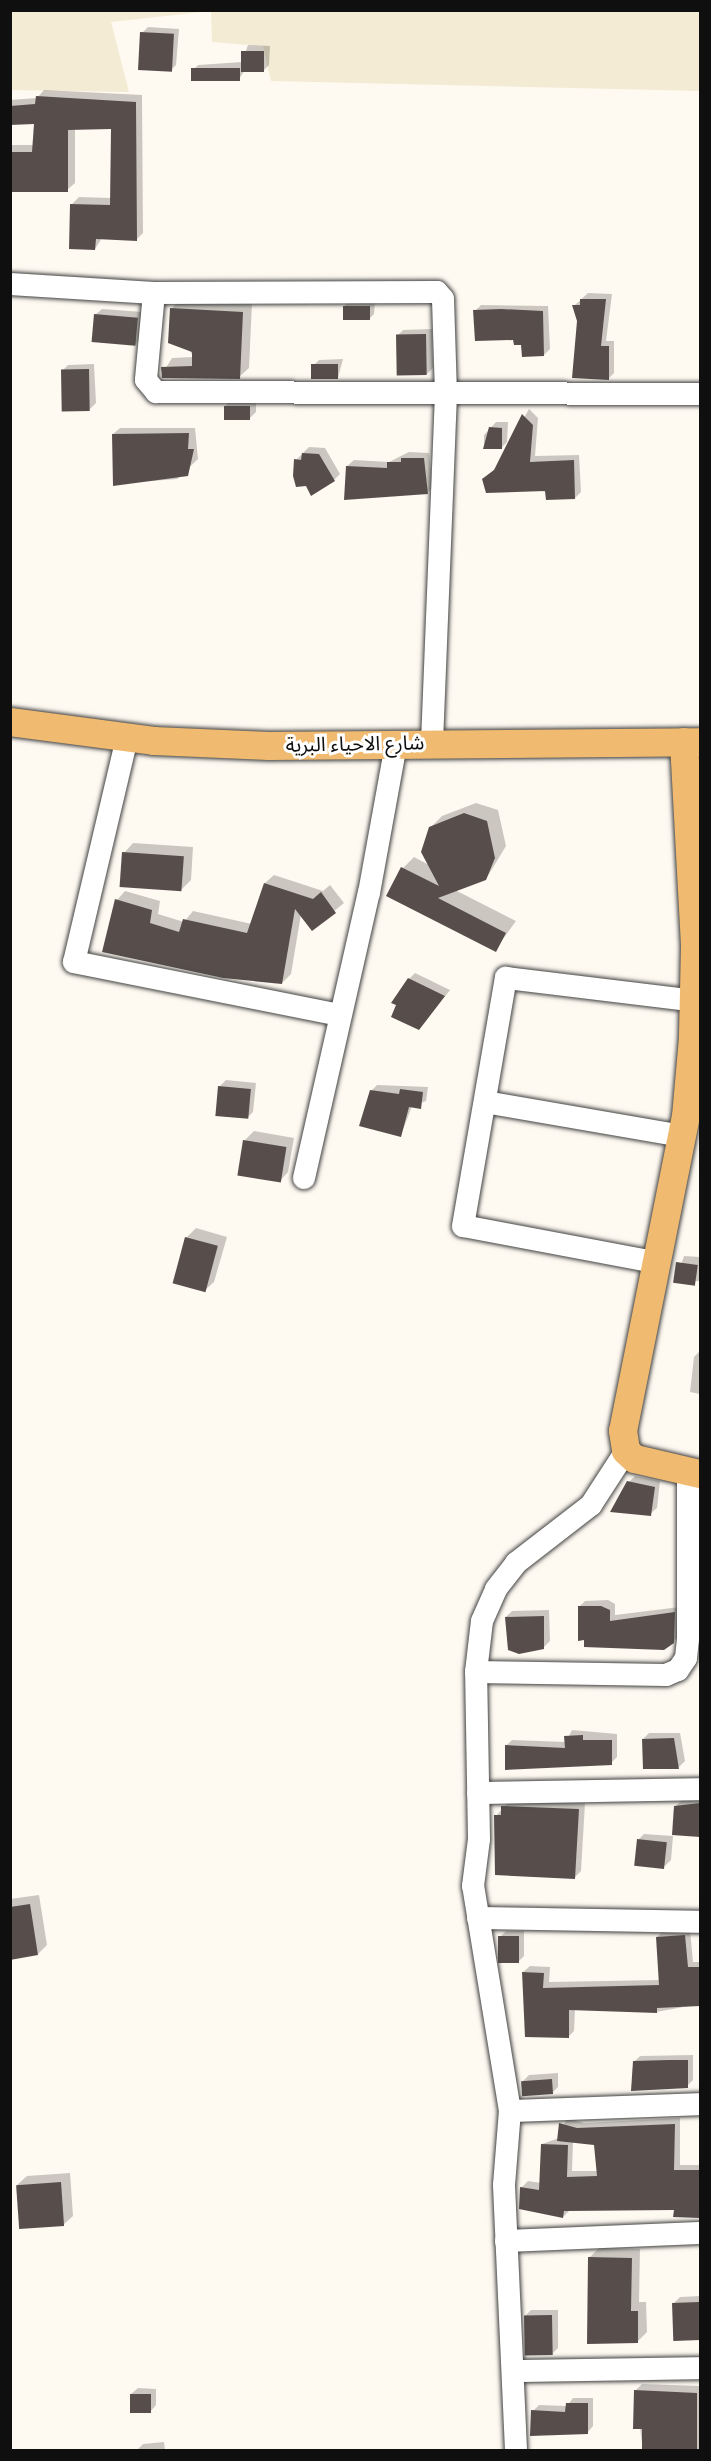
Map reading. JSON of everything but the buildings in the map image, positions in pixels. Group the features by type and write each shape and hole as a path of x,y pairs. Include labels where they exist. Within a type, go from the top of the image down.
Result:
{"main road":[{"name":"شارع الاحياء البرية","path":"10,722 127,738 269,746 692,742"},
{"path":"692,742 697,1038 682,1136 654,1262 623,1431 626,1451 635,1459 694,1473"}],"street":[{"path":"10,284 154,293 437,292 443,299 446,394 432,744"},
{"path":"154,293 146,380 156,392 700,394"},
{"path":"127,738 75,962 339,1015"},
{"path":"304,1178 396,744"},
{"path":"654,1262 463,1226 507,978 695,1001"},
{"path":"485,1102 682,1136"},
{"path":"516,2451 516,2371 504,2185 510,2111 473,1886 478,1793 476,1672 482,1621 496,1589 516,1563 591,1505 626,1451"},
{"path":"476,1672 666,1675 678,1670 686,1658 688,1639 694,1473"},
{"path":"478,1793 700,1789"},
{"path":"478,1918 700,1922"},
{"path":"510,2111 700,2104"},
{"path":"506,2241 700,2233"},
{"path":"516,2371 700,2368"}],"shaded area":[{"path":"11,10 700,11 700,91 271,81 263,46 212,42 211,11 111,22 129,92 11,90"}]}
